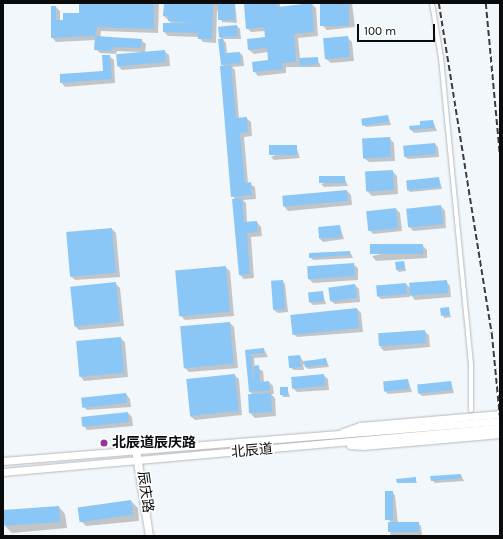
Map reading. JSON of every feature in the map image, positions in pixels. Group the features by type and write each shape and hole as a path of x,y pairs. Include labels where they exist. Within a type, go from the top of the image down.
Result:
{"main road":[{"path":"333,435 360,426 500,414"},
{"name":"北辰道","path":"3,461 136,449 500,421"},
{"name":"北辰道","path":"3,472 500,428"},
{"path":"334,443 363,446 500,434"}],"street":[{"path":"432,3 441,58 471,365 471,410"},
{"name":"辰庆路","path":"136,449 151,536"},
{"name":"辰庆路","path":"138,460 148,536"}],"building":[{"path":"79,3 154,3 154,29 97,27 95,36 51,38 51,6 56,6 56,20 63,20 63,13 79,13"},
{"path":"164,3 213,3 212,39 198,39 198,33 163,32 163,23 195,23 168,21 168,16 163,16"},
{"path":"218,3 235,3 235,20 218,20"},
{"path":"277,3 277,7 312,3 314,32 294,34 296,62 282,63 283,69 253,72 252,62 268,60 267,48 248,50 247,39 265,37 264,27 246,29 244,4"},
{"path":"320,3 349,3 349,26 320,26"},
{"path":"237,25 238,36 219,38 218,27"},
{"path":"95,36 142,39 141,48 113,47 112,51 94,50"},
{"path":"348,36 350,57 325,59 323,38"},
{"path":"218,39 223,39 225,53 240,52 241,63 221,65"},
{"path":"165,50 166,62 117,66 116,54"},
{"path":"102,55 110,55 112,79 60,83 60,74 103,71"},
{"path":"318,57 318,64 300,66 299,58"},
{"path":"231,65 236,118 247,117 248,132 240,133 245,183 251,182 252,195 231,197 220,66"},
{"path":"388,115 389,122 362,126 361,119"},
{"path":"433,120 434,128 410,130 409,126 420,125 420,121"},
{"path":"390,137 391,157 363,158 362,138"},
{"path":"435,143 436,154 404,157 403,146"},
{"path":"269,145 297,145 297,155 269,155"},
{"path":"393,170 394,190 366,191 365,171"},
{"path":"319,176 345,176 345,183 319,183"},
{"path":"439,177 440,187 407,190 406,180"},
{"path":"347,190 348,201 283,207 282,196"},
{"path":"242,198 244,222 257,221 258,232 247,233 250,274 239,275 232,199"},
{"path":"441,205 443,224 408,228 406,209"},
{"path":"396,208 398,228 368,231 366,211"},
{"path":"340,225 341,237 319,239 318,227"},
{"path":"112,228 116,273 70,277 66,232"},
{"path":"370,244 423,244 423,254 370,254"},
{"path":"350,251 350,255 309,258 309,253"},
{"path":"404,261 405,269 396,270 395,262"},
{"path":"354,263 355,276 308,279 307,266"},
{"path":"226,266 230,312 179,316 175,270"},
{"path":"283,280 285,309 273,310 271,281"},
{"path":"447,280 448,293 410,296 409,283"},
{"path":"116,282 120,322 74,327 70,287"},
{"path":"406,283 407,294 377,297 376,286"},
{"path":"355,284 357,298 330,302 328,288"},
{"path":"323,291 324,301 309,303 308,293"},
{"path":"449,307 450,315 441,316 440,308"},
{"path":"357,308 359,328 292,335 290,315"},
{"path":"230,322 234,364 184,368 180,326"},
{"path":"425,330 426,343 379,346 378,333"},
{"path":"121,337 124,373 79,377 76,341"},
{"path":"264,348 264,353 251,354 253,382 254,366 259,365 260,382 269,381 270,390 249,392 245,350"},
{"path":"300,355 301,367 289,368 288,356"},
{"path":"326,358 327,364 305,367 304,361"},
{"path":"235,374 239,411 190,416 186,379"},
{"path":"324,374 325,386 292,389 291,377"},
{"path":"408,379 409,389 384,392 383,382"},
{"path":"451,381 452,390 418,394 417,385"},
{"path":"280,387 288,387 288,395 280,395"},
{"path":"126,393 127,403 82,408 81,398"},
{"path":"271,393 272,412 249,413 248,394"},
{"path":"128,412 129,422 82,427 81,417"},
{"path":"461,474 461,478 431,481 430,476"},
{"path":"416,477 416,482 397,483 396,479"},
{"path":"385,491 393,491 393,520 385,520"},
{"path":"131,500 133,515 80,522 78,508"},
{"path":"59,506 60,522 4,526 3,510"},
{"path":"388,522 419,522 419,532 388,532"}],"railway":[{"path":"439,3 492,333 500,416"},
{"path":"486,3 500,155"}],"place":[{"name":"北辰道辰庆路","path":"104,443"}]}
